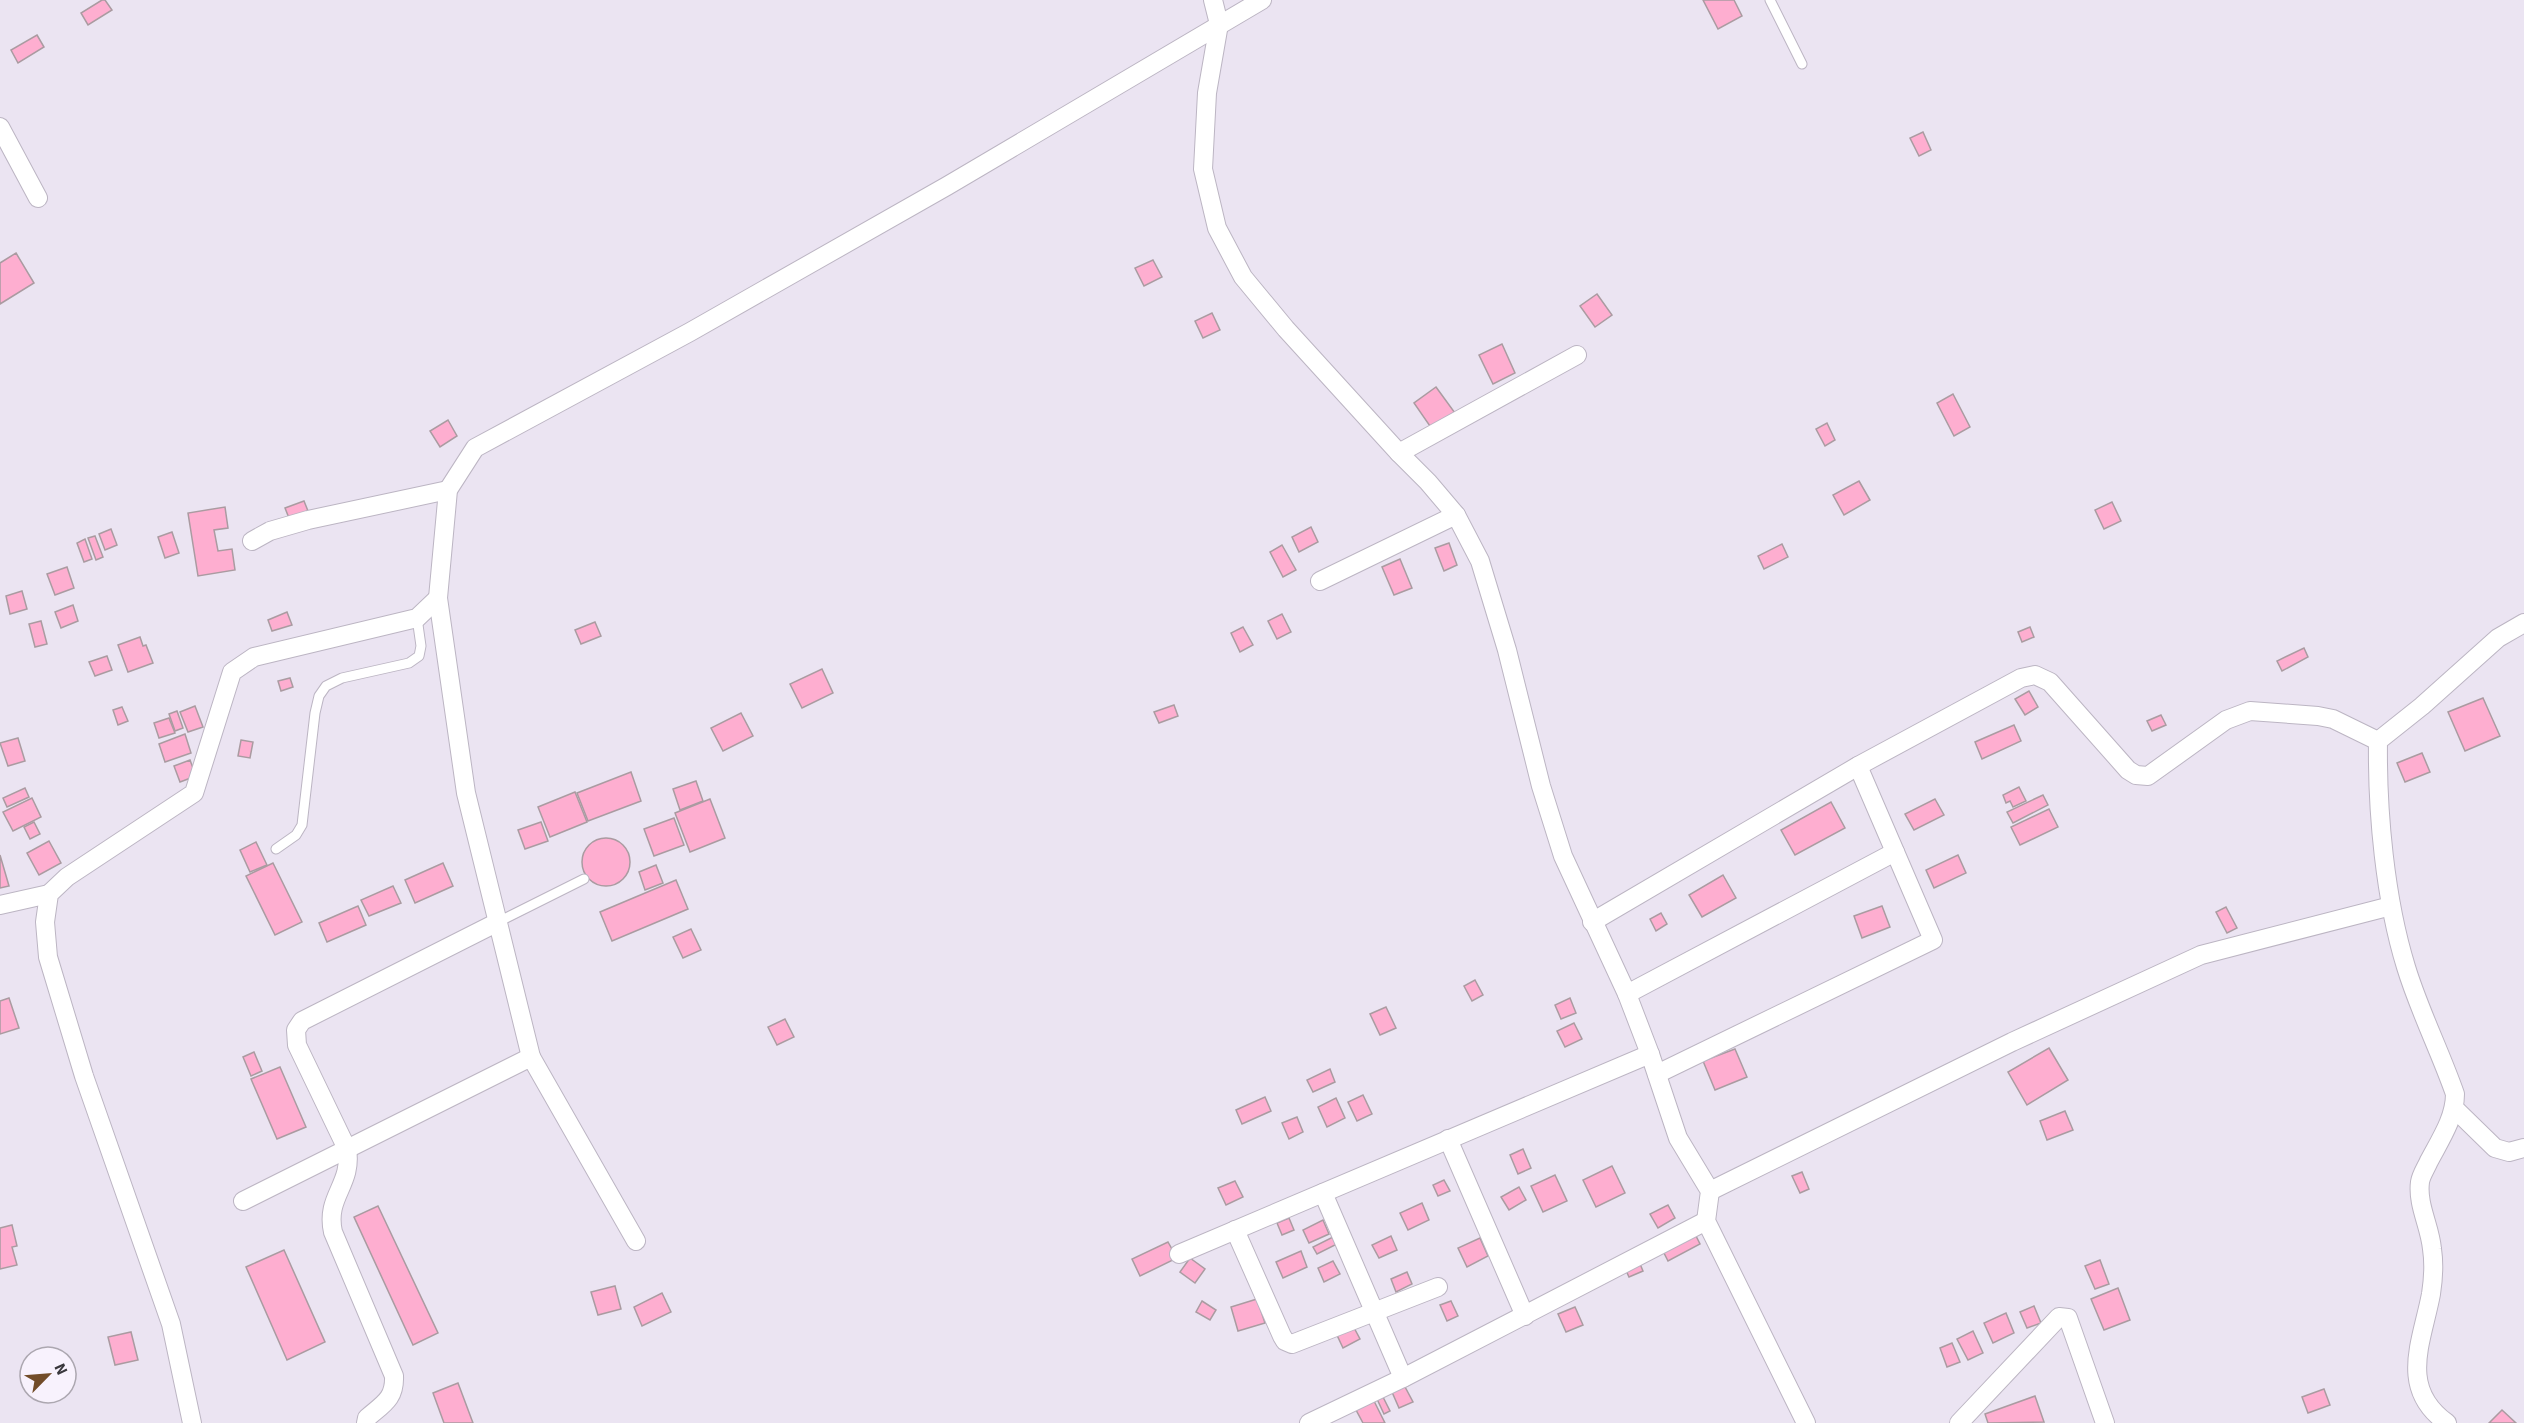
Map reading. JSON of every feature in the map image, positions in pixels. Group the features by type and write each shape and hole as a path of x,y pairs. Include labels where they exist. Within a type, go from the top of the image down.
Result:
{"street":[{"path":"1213,0 1219,24 1207,93 1203,169 1217,228 1244,278 1286,329 1456,515 1480,561 1507,650 1541,786 1563,856 1627,994 1678,1138 1710,1191 1706,1221 1806,1423"},
{"path":"636,1242 531,1057 466,793 438,598 448,490 475,448 690,332 937,192 1262,0"},
{"path":"0,127 38,198"},
{"path":"1399,453 1577,355"},
{"path":"252,541 270,531 308,520 448,490"},
{"path":"1320,581 1456,515"},
{"path":"0,905 49,894 67,877 194,793 200,782 232,672 254,657 417,618 438,598"},
{"path":"2378,741 2422,706 2498,638 2524,623"},
{"path":"1592,922 1858,766 2021,678 2035,675 2050,682 2128,770 2136,775 2148,776 2226,720 2250,711 2318,716 2333,720 2378,741"},
{"path":"2378,741 2379,790 2391,906 2406,968 2455,1094 2455,1109 2420,1180 2420,1199 2432,1248 2432,1282 2421,1332 2416,1372 2422,1396 2434,1414 2447,1423"},
{"path":"1657,1074 1933,940 1858,766"},
{"path":"1627,994 1895,852"},
{"path":"49,894 45,922 48,957 84,1076 171,1324 192,1423"},
{"path":"1710,1191 2012,1042 2201,956 2391,906"},
{"path":"366,1423 367,1418 391,1398 394,1376 333,1232 330,1220 331,1209 350,1164 347,1149 297,1045 296,1030 302,1021 498,921"},
{"path":"1179,1254 1650,1054"},
{"path":"243,1201 531,1057"},
{"path":"2455,1109 2495,1148 2509,1152 2524,1148"},
{"path":"1448,1139 1525,1316"},
{"path":"1323,1193 1403,1378"},
{"path":"1309,1423 1525,1316 1706,1221"},
{"path":"1235,1230 1285,1341 1292,1344 1438,1287"},
{"path":"1959,1423 2059,1317 2068,1318 2105,1423"}],"lane":[{"path":"1770,0 1803,64"},
{"path":"276,849 296,835 302,825 319,696 326,686 342,678 409,663 418,656 421,646 417,618"},
{"path":"498,921 584,879"}],"building":[{"path":"105,0 112,10 88,25 81,13"},
{"path":"1703,0 1734,0 1742,16 1718,29"},
{"path":"37,35 44,47 18,63 11,50"},
{"path":"1923,132 1931,150 1919,156 1910,138"},
{"path":"16,253 34,283 0,304 0,263"},
{"path":"1153,260 1162,277 1144,286 1135,268"},
{"path":"1597,294 1612,315 1595,327 1580,306"},
{"path":"1212,313 1220,330 1203,338 1195,321"},
{"path":"1502,344 1515,373 1493,384 1479,355"},
{"path":"1436,387 1455,413 1432,429 1414,403"},
{"path":"1953,394 1970,427 1954,436 1937,403"},
{"path":"448,420 457,436 440,447 430,431"},
{"path":"1827,423 1835,440 1825,446 1816,429"},
{"path":"1859,481 1870,500 1844,515 1833,495"},
{"path":"304,501 308,511 289,518 285,508"},
{"path":"2112,502 2121,521 2104,529 2095,510"},
{"path":"225,507 228,528 214,530 218,551 232,549 235,570 198,576 188,513"},
{"path":"1311,527 1318,542 1299,552 1292,537"},
{"path":"111,529 117,545 105,550 99,534"},
{"path":"172,532 179,553 165,558 158,537"},
{"path":"95,536 103,557 96,560 88,538"},
{"path":"85,539 92,559 84,562 77,543"},
{"path":"1449,543 1457,565 1444,571 1435,548"},
{"path":"1782,544 1788,557 1764,569 1758,556"},
{"path":"1282,545 1296,570 1283,577 1270,552"},
{"path":"1400,559 1412,588 1394,595 1382,567"},
{"path":"67,567 74,588 55,595 47,574"},
{"path":"22,591 27,609 10,614 6,596"},
{"path":"73,605 78,621 61,628 55,612"},
{"path":"287,612 292,625 272,631 268,620"},
{"path":"1282,614 1291,632 1277,639 1268,621"},
{"path":"41,621 47,644 35,647 29,624"},
{"path":"595,622 601,636 581,644 575,630"},
{"path":"1243,627 1253,645 1240,652 1231,633"},
{"path":"2030,627 2034,637 2022,642 2018,632"},
{"path":"140,637 153,663 128,672 118,645"},
{"path":"2304,648 2308,657 2282,671 2277,661"},
{"path":"107,656 112,670 95,676 89,662"},
{"path":"822,669 833,693 802,708 790,684"},
{"path":"290,678 293,687 281,691 278,681"},
{"path":"2029,691 2038,707 2025,715 2015,699"},
{"path":"2483,698 2500,736 2465,751 2448,712"},
{"path":"1174,705 1178,716 1159,723 1154,712"},
{"path":"195,706 203,727 188,732 180,712"},
{"path":"122,707 128,721 118,725 113,710"},
{"path":"177,711 183,728 175,731 169,714"},
{"path":"741,713 753,736 723,751 711,728"},
{"path":"2161,715 2166,725 2152,731 2147,721"},
{"path":"169,718 175,733 159,738 154,723"},
{"path":"2014,725 2021,741 1982,759 1975,742"},
{"path":"185,734 191,753 165,762 159,744"},
{"path":"18,738 25,761 8,766 0,743"},
{"path":"241,740 253,742 250,758 238,756"},
{"path":"2422,753 2430,772 2405,782 2397,763"},
{"path":"190,760 196,776 180,782 174,766"},
{"path":"631,772 641,801 588,821 577,793"},
{"path":"696,781 703,801 680,810 673,789"},
{"path":"2019,787 2026,801 2013,807 2010,801 2006,803 2003,795"},
{"path":"25,788 29,797 7,807 3,798"},
{"path":"575,792 587,822 550,837 538,807"},
{"path":"2043,795 2048,805 2013,823 2007,812"},
{"path":"32,798 41,817 13,831 3,812"},
{"path":"710,799 725,838 690,852 675,813"},
{"path":"1935,799 1944,815 1914,830 1905,814"},
{"path":"1831,802 1845,828 1795,855 1781,830"},
{"path":"2049,809 2058,827 2020,845 2011,827"},
{"path":"674,818 684,845 654,856 644,829"},
{"path":"34,822 40,834 30,839 24,827"},
{"path":"541,822 548,841 525,849 518,830"},
{"path":"606,838 623,845 630,862 623,879 606,886 589,879 582,862 589,845"},
{"path":"49,841 61,863 39,875 27,853"},
{"path":"256,842 267,865 250,872 240,850"},
{"path":"0,855 9,886 0,888"},
{"path":"1958,855 1966,873 1934,888 1926,870"},
{"path":"273,863 302,922 275,935 246,876"},
{"path":"443,863 453,886 415,903 405,880"},
{"path":"656,865 663,883 645,890 639,872"},
{"path":"1723,875 1736,898 1702,917 1689,895"},
{"path":"676,880 688,909 612,941 600,912"},
{"path":"393,886 401,903 369,916 361,900"},
{"path":"358,906 366,925 327,942 319,923"},
{"path":"1882,906 1890,927 1862,938 1854,916"},
{"path":"2226,907 2237,928 2227,933 2216,912"},
{"path":"1661,913 1667,924 1656,931 1650,919"},
{"path":"691,929 701,950 683,958 673,937"},
{"path":"1475,980 1483,995 1472,1001 1464,986"},
{"path":"9,998 19,1028 0,1034 0,1001"},
{"path":"1570,998 1576,1013 1561,1019 1555,1005"},
{"path":"1386,1007 1396,1028 1380,1035 1370,1014"},
{"path":"785,1019 794,1037 777,1045 768,1027"},
{"path":"1574,1023 1582,1039 1565,1047 1557,1031"},
{"path":"2049,1048 2068,1080 2027,1105 2008,1072"},
{"path":"1735,1049 1747,1077 1715,1090 1703,1061"},
{"path":"254,1052 262,1071 251,1076 243,1057"},
{"path":"280,1067 306,1127 277,1139 251,1079"},
{"path":"1330,1069 1335,1082 1313,1092 1307,1080"},
{"path":"1363,1095 1372,1114 1357,1121 1348,1102"},
{"path":"1265,1097 1271,1111 1242,1124 1236,1110"},
{"path":"1336,1098 1345,1118 1327,1127 1318,1107"},
{"path":"2065,1111 2073,1130 2047,1140 2040,1121"},
{"path":"1297,1117 1303,1132 1289,1139 1282,1123"},
{"path":"1523,1149 1531,1168 1518,1174 1510,1155"},
{"path":"1612,1166 1625,1193 1596,1207 1583,1180"},
{"path":"1802,1172 1809,1189 1800,1193 1792,1176"},
{"path":"1555,1175 1567,1201 1543,1212 1531,1186"},
{"path":"1444,1180 1450,1191 1438,1196 1433,1185"},
{"path":"1235,1181 1243,1197 1226,1205 1218,1188"},
{"path":"1519,1187 1526,1200 1509,1210 1501,1197"},
{"path":"1422,1203 1429,1220 1408,1230 1400,1213"},
{"path":"1668,1205 1675,1218 1658,1228 1650,1214"},
{"path":"378,1206 438,1333 413,1345 354,1217"},
{"path":"1289,1218 1294,1230 1282,1235 1277,1223"},
{"path":"1323,1220 1329,1234 1309,1243 1303,1230"},
{"path":"12,1225 17,1246 12,1247 17,1265 0,1269 0,1228"},
{"path":"1694,1232 1700,1244 1668,1261 1662,1249"},
{"path":"1337,1235 1341,1242 1317,1254 1313,1247"},
{"path":"1391,1236 1397,1250 1379,1258 1372,1245"},
{"path":"1480,1238 1488,1256 1467,1267 1458,1248"},
{"path":"1168,1242 1177,1258 1140,1276 1132,1259"},
{"path":"284,1250 325,1342 287,1360 246,1267"},
{"path":"1301,1251 1307,1267 1283,1278 1276,1262"},
{"path":"1190,1258 1205,1269 1195,1283 1180,1272"},
{"path":"1638,1259 1643,1271 1629,1277 1624,1266"},
{"path":"2100,1260 2109,1284 2095,1289 2085,1266"},
{"path":"1333,1261 1340,1274 1324,1282 1318,1268"},
{"path":"1407,1272 1412,1284 1396,1292 1391,1279"},
{"path":"615,1286 621,1309 598,1315 591,1292"},
{"path":"2118,1288 2130,1320 2104,1330 2091,1299"},
{"path":"662,1293 671,1312 642,1326 634,1307"},
{"path":"1257,1299 1265,1323 1238,1331 1231,1307"},
{"path":"1202,1301 1216,1310 1210,1320 1196,1312"},
{"path":"1451,1301 1458,1316 1447,1321 1440,1305"},
{"path":"2034,1306 2041,1323 2027,1328 2020,1312"},
{"path":"1575,1307 1583,1325 1566,1332 1558,1314"},
{"path":"2006,1313 2014,1333 1993,1343 1984,1323"},
{"path":"1352,1324 1360,1339 1343,1348 1336,1333"},
{"path":"1973,1331 1983,1353 1968,1360 1957,1339"},
{"path":"131,1332 138,1360 115,1365 108,1337"},
{"path":"1952,1343 1960,1362 1947,1367 1940,1348"},
{"path":"458,1383 473,1423 444,1423 433,1393"},
{"path":"1404,1385 1413,1402 1399,1408 1392,1392"},
{"path":"2324,1389 2330,1405 2308,1413 2302,1397"},
{"path":"2035,1396 2044,1422 1988,1423 1985,1414"},
{"path":"1383,1397 1390,1411 1384,1414 1377,1399"},
{"path":"1373,1399 1385,1423 1363,1423 1355,1408"},
{"path":"2502,1410 2516,1423 2489,1423"}]}
